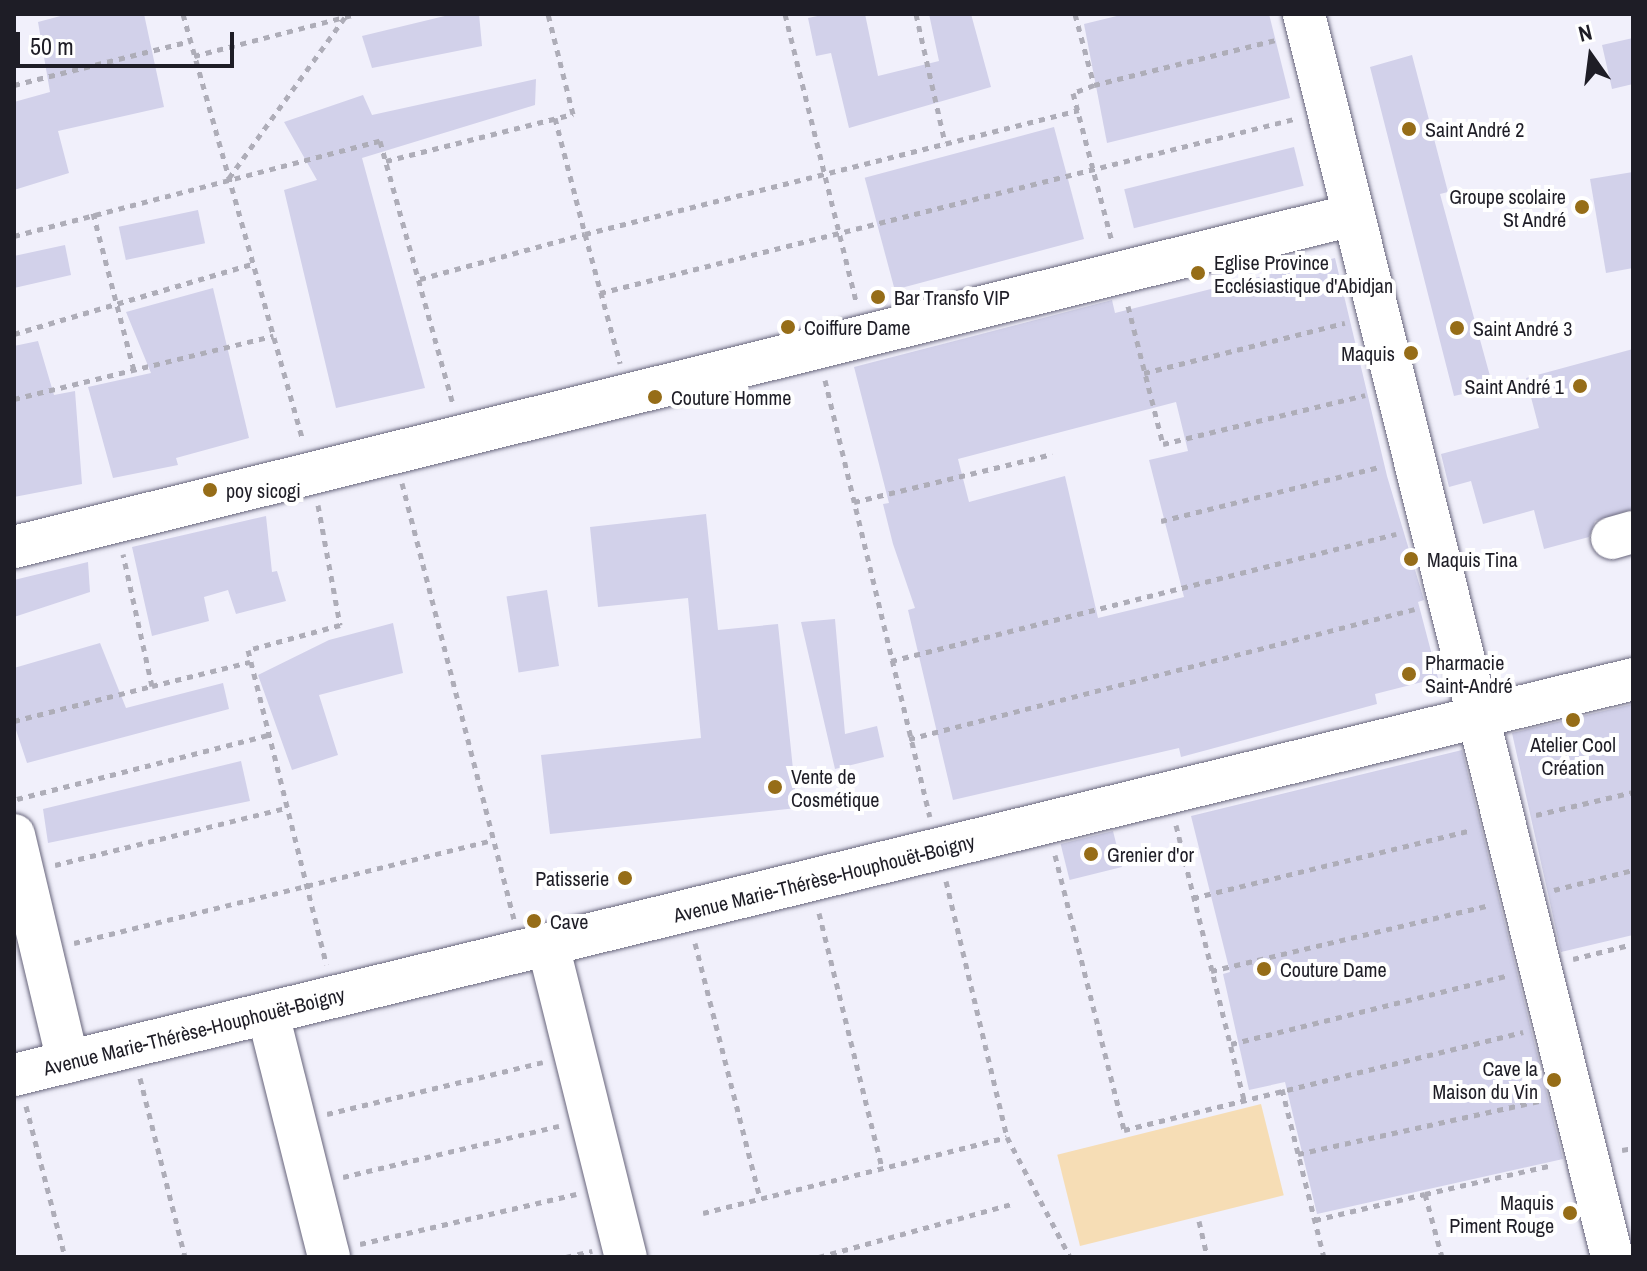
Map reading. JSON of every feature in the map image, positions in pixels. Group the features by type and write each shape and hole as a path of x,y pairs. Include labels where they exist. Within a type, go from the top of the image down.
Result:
{"street":[{"path":"1306,23 1475,718 1541,967 1612,1257"},
{"path":"14,547 1353,215"},
{"name":"Avenue Marie-Thérèse-Houphouët-Boigny","path":"16,1075 1633,679"},
{"path":"19,854 68,1062"},
{"path":"535,948 573,1055 626,1257"},
{"path":"268,1014 328,1254"}],"path":[{"path":"183,14 312,473 340,625 248,650 335,997"},
{"path":"194,56 356,14"},
{"path":"386,161 573,114 548,14"},
{"path":"785,14 821,173 866,335"},
{"path":"916,14 945,143"},
{"path":"1075,14 1094,85"},
{"path":"228,180 345,17"},
{"path":"1306,23 1073,93 1163,444 1395,388"},
{"path":"14,85 191,41"},
{"path":"420,279 821,173 1079,110"},
{"path":"600,293 1327,110"},
{"path":"555,118 629,394"},
{"path":"14,236 93,213 380,141 461,436"},
{"path":"93,213 134,370"},
{"path":"14,334 115,301 252,264"},
{"path":"1144,373 1377,315"},
{"path":"14,399 273,336"},
{"path":"817,348 1007,1137 1070,1257"},
{"path":"394,453 493,840 535,948"},
{"path":"854,502 1052,454"},
{"path":"1161,521 1412,459"},
{"path":"116,522 152,686"},
{"path":"891,661 1428,526"},
{"path":"909,739 1447,600"},
{"path":"14,721 250,662"},
{"path":"14,799 268,735"},
{"path":"1193,898 1633,792"},
{"path":"1168,793 1244,1099"},
{"path":"19,854 286,808"},
{"path":"1047,823 1124,1130 1555,1024"},
{"path":"41,951 493,840"},
{"path":"1211,971 1633,870"},
{"path":"811,881 882,1168"},
{"path":"687,911 760,1198"},
{"path":"1231,1044 1633,944"},
{"path":"132,1046 185,1257"},
{"path":"295,1121 573,1055"},
{"path":"16,1075 65,1257"},
{"path":"1282,1089 1324,1257"},
{"path":"1298,1154 1570,1095"},
{"path":"311,1185 589,1119"},
{"path":"703,1213 1007,1137"},
{"path":"1315,1220 1587,1158"},
{"path":"328,1254 606,1187"},
{"path":"1425,1194 1442,1257"},
{"path":"819,1257 1015,1203"},
{"path":"1199,1221 1207,1257"}],"shaded area":[{"path":"1261,1104 1284,1195 1080,1246 1057,1155"}],"building":[{"path":"68,14 144,14 164,107 58,131 69,173 14,190 14,102 50,92 38,22"},
{"path":"453,14 479,14 482,46 372,68 362,36"},
{"path":"827,14 865,14 878,76 939,61 929,14 971,14 991,87 849,128 831,53 816,56 808,18"},
{"path":"1125,14 1269,14 1290,98 1107,143 1084,24"},
{"path":"1633,38 1633,84 1612,89 1602,45"},
{"path":"1412,55 1448,192 1440,194 1493,387 1454,396 1370,67"},
{"path":"536,79 535,105 362,158 425,388 336,408 284,190 317,180 284,122 363,95 372,115"},
{"path":"1054,127 1084,239 895,290 865,178"},
{"path":"1294,147 1304,186 1134,228 1124,189"},
{"path":"1633,172 1633,268 1606,273 1590,179"},
{"path":"198,210 205,243 126,260 119,227"},
{"path":"65,245 71,275 14,288 14,256"},
{"path":"1335,258 1387,476 1424,600 1418,602 1438,678 1375,694 1377,704 1181,757 1179,748 953,800 908,610 915,608 893,544 883,504 889,503 854,367 1112,300 1115,313","holes":["1176,402 1188,451 1149,460 1184,597 1098,618 1065,476 969,502 958,459"]},
{"path":"213,288 249,438 176,458 178,465 113,478 88,387 151,373 126,312"},
{"path":"38,341 54,395 75,391 82,484 14,497 14,346"},
{"path":"1633,349 1633,509 1595,521 1589,537 1544,549 1534,510 1483,524 1471,481 1449,487 1441,454 1539,428 1526,378"},
{"path":"706,514 718,630 778,624 797,808 550,834 541,755 701,738 688,598 598,607 590,527"},
{"path":"266,516 272,572 277,571 286,601 236,614 228,590 204,597 209,621 152,636 132,547"},
{"path":"88,562 90,592 14,617 14,580"},
{"path":"547,590 559,666 519,672 507,596"},
{"path":"835,619 845,734 877,726 884,757 835,769 801,622"},
{"path":"393,623 403,673 319,695 338,755 292,770 258,675 329,640"},
{"path":"100,643 126,708 223,683 229,709 27,763 14,724 14,668"},
{"path":"1633,704 1633,935 1561,952 1512,733"},
{"path":"1462,750 1563,1159 1317,1214 1285,1082 1249,1090 1223,974 1230,972 1191,816"},
{"path":"241,761 250,801 48,843 43,809"},
{"name":"Grenier d'or","path":"1113,831 1122,867 1070,880 1061,844"}],"place":[{"name":"Saint André 2","path":"1409,129"},
{"name":"Groupe scolaire St André","path":"1582,207"},
{"name":"Eglise Province Ecclésiastique d'Abidjan","path":"1198,273"},
{"name":"Bar Transfo VIP","path":"878,297"},
{"name":"Coiffure Dame","path":"788,327"},
{"name":"Saint André 3","path":"1457,328"},
{"name":"Maquis","path":"1411,353"},
{"name":"Saint André 1","path":"1580,386"},
{"name":"Couture Homme","path":"655,397"},
{"name":"poy sicogi","path":"210,490"},
{"name":"Maquis Tina","path":"1411,559"},
{"name":"Pharmacie Saint-André","path":"1409,674"},
{"name":"Atelier Cool Création","path":"1573,720"},
{"name":"Vente de Cosmétique","path":"775,787"},
{"name":"Grenier d'or","path":"1091,854"},
{"name":"Patisserie","path":"625,878"},
{"name":"Cave","path":"534,921"},
{"name":"Couture Dame","path":"1264,969"},
{"name":"Cave la Maison du Vin","path":"1554,1080"},
{"name":"Maquis Piment Rouge","path":"1570,1213"}]}
